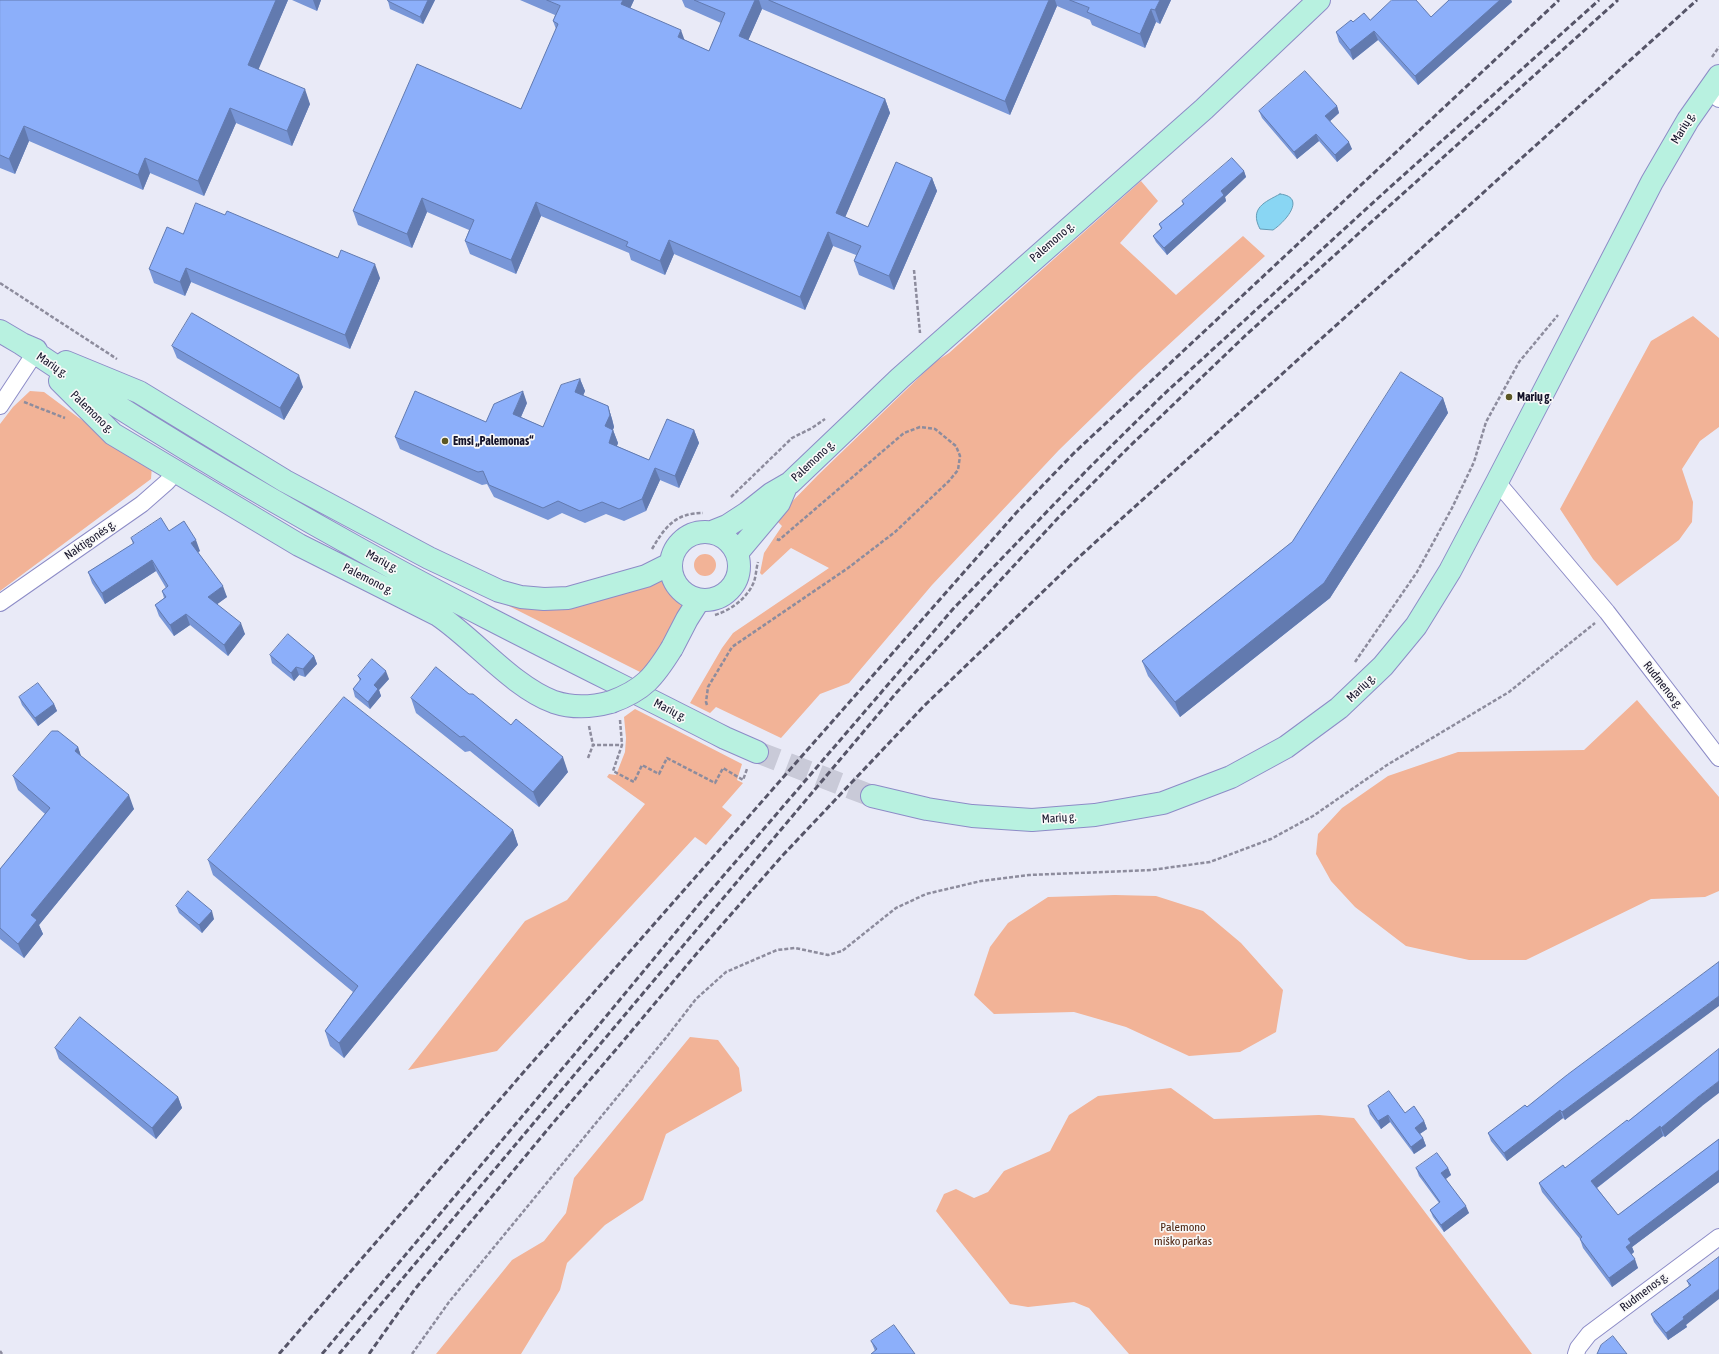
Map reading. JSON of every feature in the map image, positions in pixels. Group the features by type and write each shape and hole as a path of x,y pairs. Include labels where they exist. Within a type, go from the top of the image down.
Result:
{"street":[{"name":"Palemono g.","path":"28,350 139,392 285,481 429,558 499,591 521,597 544,600 568,598 646,576 670,564 673,553 679,543 689,535 700,532 709,522 727,526 747,513 771,494 786,486 900,378 1204,109 1319,0"},
{"name":"Marių g.","path":"872,796 927,809 972,816 1032,820 1095,815 1163,802 1232,777 1286,747 1339,708 1383,666 1416,626 1450,571 1652,182 1688,120 1715,88"},
{"name":"Palemono g.","path":"0,331 28,350 113,434 299,545 438,615 456,627 528,688 554,702 578,706 599,705 616,709 629,696 645,685 658,671 672,648 686,619 707,608"},
{"name":"Marių g.","path":"28,350 234,478 362,551 459,603 725,738 754,758"},
{"path":"0,406 28,350"},
{"name":"Naktigonės g.","path":"0,603 142,504 176,472"},
{"name":"Rudmenos g.","path":"1497,482 1607,612 1719,758"},
{"name":"Palemono g.","path":"737,553 779,503 786,486"},
{"path":"670,564 672,577 678,588 687,596 707,608 712,600 723,596 732,587 738,576 740,564 737,553 731,543 709,522"},
{"name":"Rudmenos g.","path":"1576,1354 1578,1348 1589,1334 1719,1236"}],"path":[{"path":"914,270 920,334"},
{"path":"0,283 123,362"},
{"path":"1350,668 1418,572 1452,508 1474,462 1486,422 1519,362 1560,313"},
{"path":"727,500 792,438 812,428 828,416"},
{"path":"710,708 706,702 708,687 732,647 848,568 895,532 949,481 958,470 960,456 956,446 935,429 920,427 904,433 779,540 774,538"},
{"path":"652,550 661,533 669,524 680,517 692,513 709,522"},
{"path":"707,608 736,605 745,596 754,583 759,557"},
{"path":"412,1354 449,1302 696,999 726,972 777,950 795,948 828,955 842,951 896,908 926,894 981,881 1029,875 1151,870 1210,862 1271,839 1313,816 1387,765 1509,692 1607,612"},
{"path":"616,709 620,720 622,745 613,771 634,782 642,765 659,774 666,758 715,784 723,768 743,780 754,758"},
{"path":"588,758 593,745 622,745"}],"green space":[{"path":"1141,181 1158,201 1120,243 1176,295 1243,236 1265,256 1139,372 1059,450 932,585 849,683 820,694 781,738 716,707 710,713 690,703 722,648 733,633 829,568 791,548 762,575 760,573 764,553 782,526 775,519 818,475 935,362 949,353"},
{"path":"1693,316 1719,338 1719,427 1700,441 1682,469 1693,502 1692,522 1679,540 1617,586 1593,559 1560,509 1651,341"},
{"path":"30,391 44,392 79,418 152,466 151,479 0,591 0,424 13,407"},
{"path":"705,554 713,557 716,565 713,573 705,576 697,573 694,565 697,557"},
{"path":"662,577 670,594 684,605 666,640 644,674 497,600"},
{"path":"1637,700 1719,797 1719,891 1705,897 1651,899 1526,960 1469,960 1406,946 1355,907 1331,881 1316,854 1318,834 1342,808 1388,776 1458,752 1584,750"},
{"path":"635,709 742,764 737,780 743,783 722,807 732,815 706,845 695,837 497,1051 408,1070 525,921 567,900 645,804 607,777 609,774 616,775 625,752 626,738 624,717"},
{"path":"1115,895 1156,896 1203,911 1241,943 1283,990 1276,1032 1240,1052 1189,1056 1126,1027 1074,1012 994,1014 974,995 990,947 1008,923 1048,897"},
{"path":"690,1037 718,1040 739,1068 742,1091 666,1134 643,1200 605,1225 567,1263 560,1290 521,1354 436,1354 512,1260 544,1241 566,1213 574,1178"},
{"name":"Palemono miško parkas","path":"1171,1088 1214,1119 1319,1115 1354,1118 1532,1354 1129,1354 1089,1308 1074,1302 1028,1307 1010,1304 936,1211 944,1194 956,1189 974,1198 988,1192 1004,1171 1050,1151 1069,1115 1098,1096"}],"water":[{"path":"1280,194 1288,196 1292,200 1293,205 1291,210 1278,227 1273,230 1260,229 1256,216 1260,207"}],"building":[{"path":"0,0 276,0 248,65 305,89 287,131 230,108 198,181 145,158 138,175 24,126 9,159 0,155"},
{"path":"388,0 428,0 420,17"},
{"path":"547,0 623,0 621,4 681,30 678,37 709,51 725,13 694,0 755,0 739,36 885,99 836,213 868,227 896,162 932,178 889,276 854,261 861,246 828,232 800,297 669,240 660,261 626,246 628,242 536,202 511,260 465,241 474,220 422,198 407,234 353,211 417,64 521,109 558,24 553,21 560,6"},
{"path":"769,0 1049,0 1005,101"},
{"path":"1070,0 1160,0 1155,10 1151,9 1140,34 1087,12 1089,8"},
{"path":"1392,0 1416,0 1431,17 1449,0 1500,0 1415,76 1374,31 1350,50 1336,32 1351,20 1353,22 1364,13 1370,20"},
{"path":"1305,71 1337,106 1325,116 1349,142 1335,155 1316,134 1294,152 1259,111"},
{"path":"1232,158 1244,171 1221,191 1224,195 1164,248 1153,236 1162,228 1159,224 1184,204 1182,201"},
{"path":"196,203 225,215 227,211 338,258 341,250 375,264 345,335 186,268 180,282 149,269 167,227 183,234"},
{"path":"192,313 299,375 280,408 172,346"},
{"path":"1401,372 1443,398 1324,583 1175,702 1142,661 1292,542"},
{"path":"580,379 575,392 608,406 610,415 605,426 613,430 609,443 649,460 667,419 694,430 675,476 655,468 642,499 619,509 602,502 580,511 558,501 543,508 489,485 483,471 478,472 395,437 415,391 486,422 494,404 523,391 513,414 543,427 561,385"},
{"path":"161,518 169,531 184,521 196,540 191,543 223,586 208,597 241,623 224,645 186,614 170,625 155,605 166,597 162,591 168,586 152,560 102,593 88,572 134,543 131,538"},
{"path":"288,634 314,656 303,669 296,667 291,673 270,655"},
{"path":"372,659 386,671 374,685 378,689 368,702 353,689 361,679 358,676"},
{"path":"436,667 469,694 473,694 511,725 516,719 563,757 533,792 464,736 460,737 411,698"},
{"path":"38,683 54,704 35,718 19,697"},
{"path":"344,697 513,830 339,1043 325,1031 358,986 208,860"},
{"path":"52,731 58,731 78,747 75,751 129,795 31,915 37,920 18,944 0,928 0,869 50,808 13,776"},
{"path":"188,891 212,911 199,925 176,906"},
{"path":"1719,962 1719,996 1562,1112 1560,1110 1504,1153 1488,1133 1525,1105 1527,1107 1567,1075"},
{"path":"80,1017 178,1097 152,1128 55,1048"},
{"path":"1719,1049 1719,1081 1661,1128 1660,1126 1591,1181 1618,1215 1719,1139 1719,1170 1628,1239 1631,1243 1626,1247 1635,1259 1609,1278 1580,1239 1582,1237 1539,1183 1563,1165 1565,1168 1627,1120 1628,1121"},
{"path":"1389,1091 1405,1113 1414,1106 1424,1121 1415,1128 1423,1138 1411,1147 1388,1115 1378,1121 1368,1106"},
{"path":"1437,1153 1448,1168 1441,1173 1466,1206 1441,1225 1430,1210 1440,1202 1416,1168"},
{"path":"1719,1257 1719,1289 1683,1317 1684,1319 1666,1333 1651,1314 1691,1285 1687,1281"},
{"path":"894,1325 915,1354 871,1354 877,1349 871,1341"},
{"path":"1613,1336 1627,1354 1597,1354 1601,1345"}],"tunnel":[{"path":"757,752 872,796"}],"railway":[{"path":"279,1354 522,1074 1016,513 1074,453 1559,0"},
{"path":"322,1354 700,903 953,609 1089,468 1163,395 1377,199 1599,0"},
{"path":"339,1354 897,692 1058,518 1130,446 1247,334 1618,0"},
{"path":"369,1354 415,1289 698,952 783,855 924,706 1079,557 1697,0"}],"place":[{"name":"Marių g.","path":"1509,397"},
{"name":"Emsi „Palemonas“","path":"445,441"}]}
